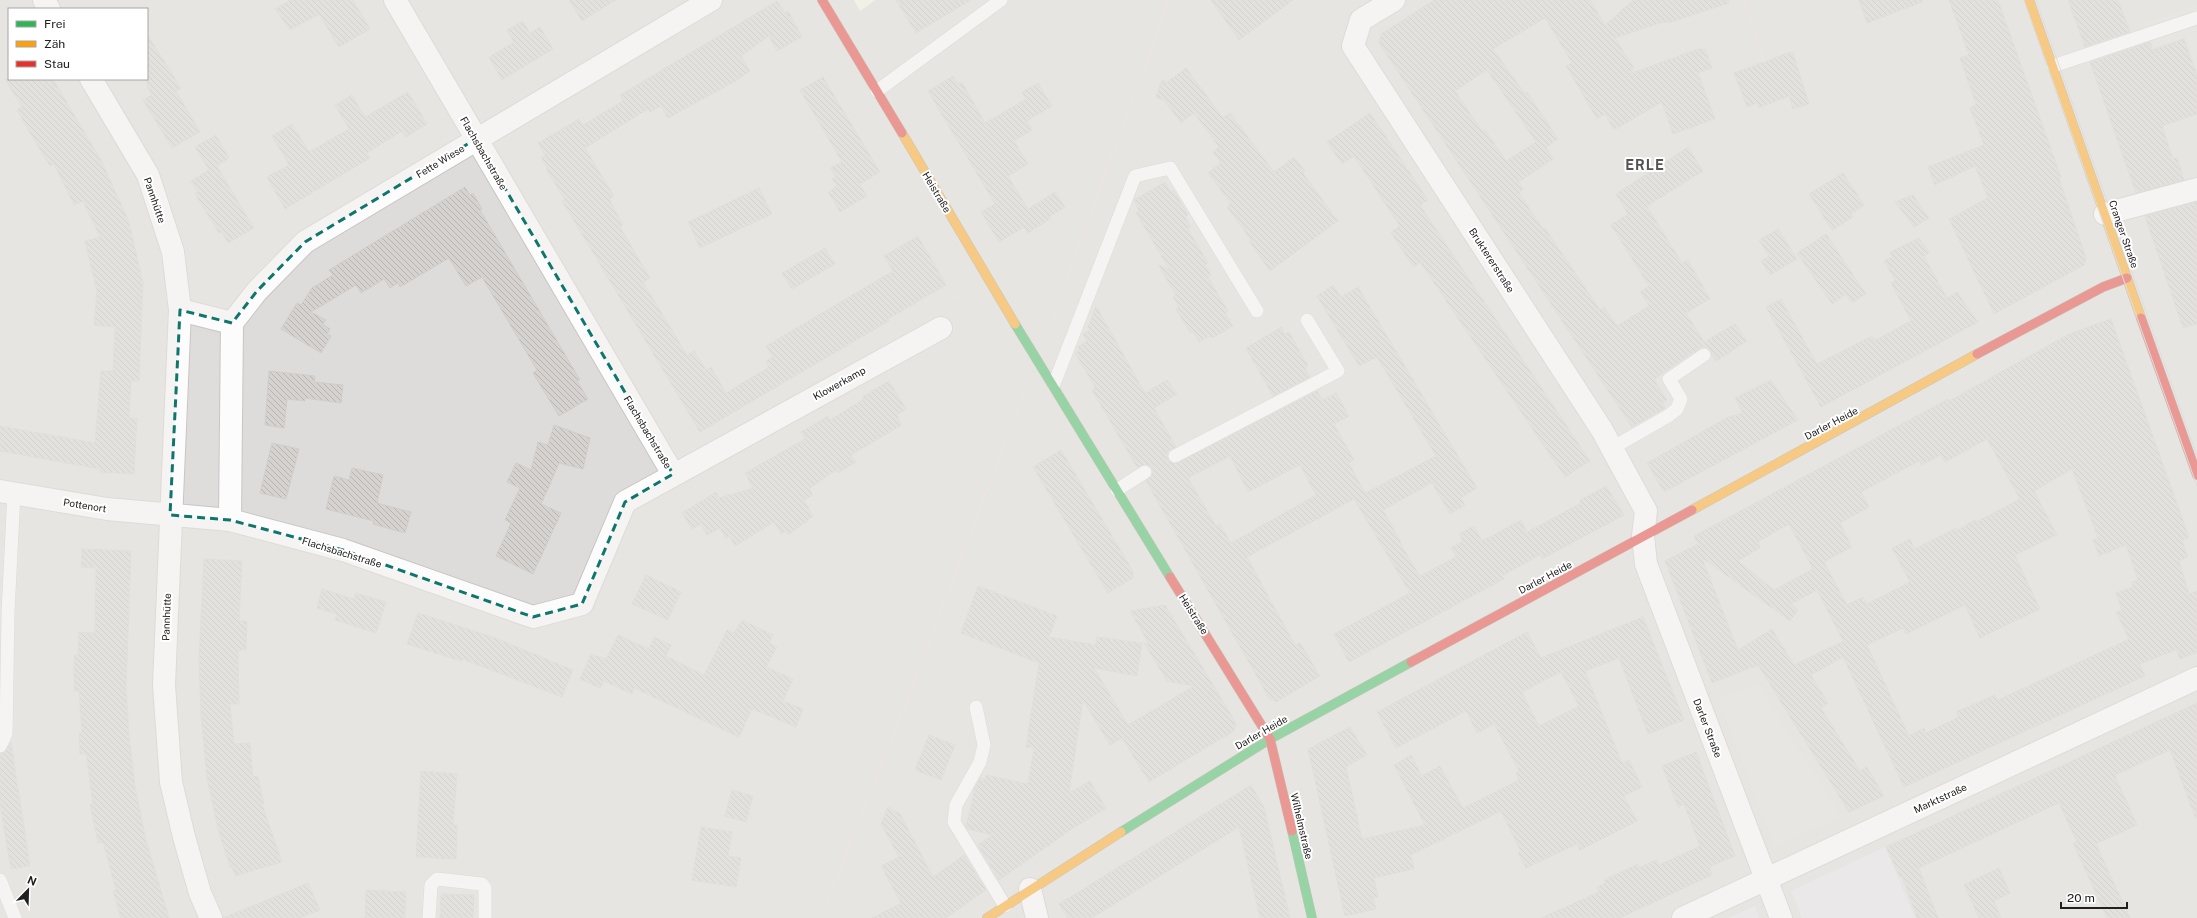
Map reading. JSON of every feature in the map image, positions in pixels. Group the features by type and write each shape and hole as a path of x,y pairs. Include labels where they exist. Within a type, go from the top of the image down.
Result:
{"street":[{"name":"Flachsbachstraße","path":"170,515 230,520 343,550 533,617 582,604 625,502 674,474 395,0"},
{"name":"Fette Wiese","path":"232,323 257,291 305,242 711,0"},
{"name":"Heistraße","path":"822,0 1037,360 1054,384 1117,490 1270,738"},
{"name":"Bruktererstraße","path":"1394,0 1361,20 1353,46 1602,430 1646,511 1644,536"},
{"name":"Cranger Straße","path":"2029,0 2196,468"},
{"name":"Pannhütte","path":"92,80 148,175 173,252 180,310 170,515 164,685 171,782 184,837 200,893 210,918"},
{"path":"2105,214 2197,189"},
{"name":"Darler Heide","path":"987,918 1030,889 1270,738 2098,290 2127,278"},
{"path":"180,310 232,323 230,520"},
{"name":"Klowerkamp","path":"674,474 940,328"},
{"name":"Pottenort","path":"7,492 107,509 170,515"},
{"name":"Darler Straße","path":"1644,536 1646,564 1781,918"},
{"name":"Marktstraße","path":"1683,918 2197,678"},
{"name":"Wilhelmstraße","path":"1270,738 1312,918"},
{"path":"1030,889 1037,918"}],"lane":[{"path":"876,91 1001,0"},
{"path":"2053,66 2197,18"},
{"path":"1054,384 1135,176 1170,168 1257,311"},
{"path":"1175,456 1338,371 1307,320"},
{"path":"1612,448 1668,416 1677,409 1680,399 1669,379 1704,355"},
{"path":"1117,490 1145,472"},
{"path":"0,746 6,734 8,612 7,492"},
{"path":"976,707 984,745 980,762 956,805 954,822 1005,906"},
{"path":"429,918 431,885 437,879 482,884 485,888 485,918"},
{"path":"0,880 15,918"}],"path":[{"path":"821,918 908,698 1037,360 1169,0"},
{"path":"1745,0 1743,1 1764,63"},
{"path":"940,328 948,303 986,274"}],"highlighted area":[{"path":"476,139 673,474 625,502 582,604 533,617 343,550 230,520 170,515 180,310 232,323 257,291 305,242"}],"shaded area":[{"path":"0,0 2197,0 2197,918 0,918"},
{"path":"854,0 875,0 860,11"},
{"path":"2197,5 2197,70 2185,36 2154,47 2145,23"},
{"path":"190,329 219,336 219,514 182,509"},
{"path":"1757,684 1841,816 1775,847 1718,698"},
{"path":"1885,847 1915,918 1802,918 1791,891"},
{"path":"1755,906 1759,918 1728,918"}],"building":[{"path":"290,0 353,0 370,29 339,47 319,14 290,30 275,9"},
{"path":"569,0 616,0 582,21"},
{"path":"896,0 971,0 916,33"},
{"path":"1211,0 1293,0 1239,40"},
{"path":"1434,0 1590,0 1605,25 1633,0 1728,0 1729,3 1669,23 1663,22 1615,38 1634,68 1629,74 1698,49 1705,49 1712,68 1698,73 1715,119 1673,134 1662,102 1614,130 1605,114 1597,119 1566,66 1572,63 1545,18 1493,49 1525,94 1527,92 1558,139 1546,147 1553,159 1519,182 1523,189 1519,193 1543,229 1545,228 1600,310 1604,307 1617,326 1649,306 1640,292 1649,286 1611,225 1628,214 1616,194 1688,147 1703,171 1647,206 1682,263 1688,260 1710,299 1686,313 1704,342 1735,324 1747,341 1716,361 1707,347 1700,348 1664,372 1654,380 1667,400 1662,403 1665,408 1632,427 1379,43 1381,34","holes":["1487,70 1536,142 1506,161 1485,130 1482,131 1455,91"]},
{"path":"1859,0 1922,0 1922,2 1867,23"},
{"path":"1949,0 1998,0 2061,177 2059,178 2086,258 2084,265 1994,314 1949,219 1988,198 1975,166 1935,185 1928,167 1984,145 1970,108 1976,105 1960,58 1969,55"},
{"path":"2068,0 2118,0 2130,32 2085,47"},
{"path":"777,1 785,13 788,11 802,37 777,51 769,36 741,56 750,71 734,82 668,118 661,106 650,112 648,109 585,148 614,196 609,199 623,225 620,227 650,278 643,282 687,355 694,351 706,370 711,367 726,393 769,367 766,361 773,357 766,346 893,271 884,256 918,236 946,285 888,319 889,321 700,432 562,201 565,200 546,169 548,169 541,157 545,155 538,143 579,119 583,125 623,101 620,95"},
{"path":"523,21 530,33 540,27 553,49 502,80 489,57 514,42 507,30"},
{"path":"148,36 181,88 176,91 200,132 172,148 143,100 152,95 147,86"},
{"path":"2184,39 2197,75 2197,114 2162,126 2173,159 2177,158 2184,180 2136,193 2090,62 2150,42 2152,50"},
{"path":"1791,52 1793,53 1809,104 1793,109 1789,96 1759,108 1757,103 1747,107 1734,73"},
{"path":"1186,68 1223,118 1230,113 1274,172 1294,157 1305,171 1303,173 1338,221 1270,271 1249,241 1251,240 1227,207 1231,203 1208,173 1221,163 1213,152 1219,147 1194,113 1181,123 1165,101 1156,97 1162,80 1167,82"},
{"path":"953,76 958,84 962,82 985,123 1026,99 1022,92 1038,83 1052,106 1027,121 1032,130 1014,141 1028,164 1008,176 1028,209 1055,192 1065,207 1028,233 1024,227 999,242 981,212 995,204 928,91"},
{"path":"823,77 880,172 860,184 867,196 840,212 828,192 837,186 832,179 836,177 830,168 842,162 800,90"},
{"path":"5,79 54,80 102,162 129,222 143,283 139,381 131,381 129,418 137,418 134,474 100,472 100,469 0,451 0,426 95,443 101,371 113,371 115,327 94,325 97,292 85,241 100,237 83,201 74,205 54,164 50,166 27,128 17,110 22,107"},
{"path":"408,92 427,124 406,137 402,131 367,153 370,158 285,209 267,177 289,165 272,136 292,124 309,152 349,129 335,105 352,95 365,117"},
{"path":"1370,113 1428,200 1420,205 1590,461 1565,477 1420,262 1414,267 1398,244 1391,232 1400,226 1354,156 1342,164 1327,142"},
{"path":"216,135 229,158 217,166 254,228 228,243 222,232 219,233 199,201 195,193 198,192 191,181 209,170 195,147"},
{"path":"1843,173 1864,205 1851,214 1853,217 1832,230 1809,194"},
{"path":"1165,182 1171,192 1174,191 1188,215 1185,217 1191,227 1188,229 1208,263 1205,265 1211,275 1208,277 1228,311 1225,313 1233,326 1212,338 1210,336 1199,342 1193,331 1190,333 1176,309 1179,307 1173,297 1176,295 1158,265 1169,269 1136,213 1139,211 1134,200"},
{"path":"465,187 470,195 473,193 482,209 480,210 580,380 577,381 588,399 559,416 533,373 537,370 482,277 466,286 449,258 400,287 398,283 390,288 384,279 361,293 356,285 311,312 326,320 323,324 330,329 327,334 331,336 321,353 281,329 297,303 301,305 312,288 333,275 329,270"},
{"path":"759,188 772,214 700,248 688,222"},
{"path":"1913,195 1929,218 1914,227 1895,202"},
{"path":"2197,202 2197,324 2183,328 2145,216"},
{"path":"1778,229 1797,259 1770,275 1761,261 1769,256 1759,240"},
{"path":"1826,234 1866,294 1852,303 1846,294 1832,304 1797,253"},
{"path":"1919,238 1930,253 1924,256 1947,298 1957,292 1978,322 1821,407 1766,307 1781,299 1817,364 1872,336 1875,340 1911,321 1891,283 1895,280 1884,261 1892,257 1890,252"},
{"path":"825,248 835,264 792,289 782,273"},
{"path":"1333,285 1341,297 1358,287 1477,488 1461,498 1465,505 1450,514 1432,483 1383,510 1401,542 1400,543 1420,576 1456,557 1451,548 1463,541 1459,534 1474,526 1482,541 1521,520 1527,532 1581,503 1580,500 1606,486 1624,515 1542,559 1540,555 1502,576 1504,579 1349,662 1334,634 1410,593 1354,499 1247,557 1295,645 1300,643 1320,676 1276,702 1269,698 1146,481 1152,475 1152,468 1148,465 1138,467 1135,464 1092,390 1095,387 1075,353 1080,350 1078,347 1087,341 1083,334 1090,330 1088,327 1096,306 1145,393 1167,380 1177,394 1154,408 1176,447 1168,451 1167,455 1168,460 1174,464 1317,391 1322,400 1336,393 1349,416 1334,424 1354,460 1349,463 1365,493 1436,456 1377,357 1359,366 1317,296","holes":["1230,456 1248,492 1300,465 1316,495 1231,543 1220,524 1216,526 1188,478"]},
{"path":"2111,319 2189,537 2182,541 2188,557 2179,561 2189,594 2197,591 2197,652 2180,659 2176,650 2140,664 2145,676 1904,787 1843,657 1811,675 1828,703 1821,708 1860,771 1867,767 1884,796 1849,812 1758,665 1712,683 1665,561 1698,544 1694,536 1948,399 1949,401 2069,334","holes":["1987,439 2020,499 1976,522 1975,520 1957,530 1956,528 1915,549 1910,539 1892,548 1910,582 1867,604 1863,597 1847,605 1824,562 1852,547 1840,523 1869,507 1861,492 1919,461 1922,465 1941,455 1945,462","2072,469 2098,538 2093,540 2099,556 2126,545 2138,580 2132,582 2133,587 2116,593 2122,610 2116,612 2129,639 1998,700 1995,695 1956,712 1959,717 1926,733 1924,728 1909,736 1867,645 1903,628 1906,634 1965,605 1980,638 2040,609 2015,555 2057,535 2034,491","1789,524 1813,569 1774,590 1738,561 1760,548 1758,542","1702,558 1790,621 1798,610 1791,604 1817,590 1843,641 1794,665 1772,629 1738,650"]},
{"path":"1281,327 1285,334 1289,332 1308,366 1305,368 1310,377 1273,396 1246,348"},
{"path":"269,371 315,376 314,382 343,385 341,403 305,398 305,401 287,399 284,428 265,425"},
{"path":"1771,380 1798,420 1664,492 1647,463 1728,417 1743,413 1735,398"},
{"path":"889,381 906,409 897,415 902,425 851,455 856,462 838,473 836,470 809,489 813,495 804,500 813,516 808,519 809,520 788,535 786,531 781,534 774,522 735,546 729,536 726,539 720,528 707,535 701,524 692,529 682,513 716,492 719,498 753,488 745,473 805,439 801,432 828,416 830,420 864,399 862,397"},
{"path":"554,425 590,438 583,469 559,463 541,504 561,513 533,574 496,556 511,523 505,520 520,488 507,482 516,463 531,470 538,442 548,445"},
{"path":"272,443 299,449 286,499 260,493"},
{"path":"1061,450 1133,571 1133,578 1108,593 1033,467"},
{"path":"352,468 383,475 377,503 411,512 405,533 373,524 374,521 326,509 334,476 349,480"},
{"path":"82,549 131,551 126,689 129,736 135,786 145,836 169,918 121,918 113,891 116,890 103,842 98,843 90,804 93,804 86,754 80,754 79,733 82,733 79,691 74,691 74,655 78,655 79,632 95,633 96,568 81,567"},
{"path":"204,559 242,561 239,621 247,621 246,650 238,650 239,704 230,704 234,744 250,743 253,777 258,776 264,804 262,804 282,862 235,876 232,867 230,867 218,829 207,778 201,717 199,656"},
{"path":"646,575 681,592 668,620 632,604"},
{"path":"978,586 1057,616 1049,637 1096,645 1097,637 1142,643 1137,676 1094,668 1128,725 1194,686 1167,681 1144,643 1149,644 1130,611 1165,605 1236,723 1234,731 1149,782 1122,738 1110,745 1083,700 1069,793 1090,781 1106,808 1075,827 999,880 978,845 992,835 968,829 966,827 975,788 980,778 985,780 986,775 1028,784 1034,748 1026,747 1039,663 961,633"},
{"path":"322,589 354,599 356,593 386,602 376,633 335,620 337,614 317,608"},
{"path":"418,613 493,637 573,670 562,697 462,659 461,661 407,644"},
{"path":"1643,617 1684,720 1648,734 1619,658 1585,671 1622,763 1629,760 1642,787 1624,796 1637,821 1580,850 1577,844 1526,868 1518,853 1521,852 1501,811 1411,855 1414,869 1374,878 1378,897 1373,898 1376,909 1345,916 1308,749 1350,727 1367,755 1346,767 1362,839 1425,825 1394,765 1411,755 1422,776 1440,766 1463,808 1519,780 1516,773 1519,771 1494,724 1477,733 1466,711 1396,748 1377,712 1527,632 1541,658","holes":["1561,672 1579,706 1539,726 1522,692"]},
{"path":"742,620 773,635 769,643 777,647 766,667 793,679 783,701 803,709 796,727 752,709 739,737 634,688 632,694 604,681 600,688 580,679 591,654 606,659 618,635 649,649 654,637 671,645 666,656 704,675 727,630 734,633"},
{"path":"2197,703 2197,817 2195,817 2170,750 2115,775 2137,825 2096,844 2130,918 2107,918 2073,843 2077,842 2059,803 1919,868 1938,918 1917,918 1902,876 1900,877 1886,847"},
{"path":"929,735 955,745 941,780 915,770"},
{"path":"11,742 30,866 11,869 0,805 0,754 5,752"},
{"path":"1696,752 1735,856 1709,867 1712,875 1620,918 1541,918 1599,892 1597,887 1606,883 1604,880 1638,864 1639,868 1656,860 1659,865 1700,846 1684,804 1678,807 1662,766"},
{"path":"421,771 457,774 453,825 457,825 456,859 416,857"},
{"path":"1251,785 1264,807 1290,918 1260,918 1239,827 1092,918 1068,918 1059,904"},
{"path":"732,790 753,796 746,822 725,816"},
{"path":"888,807 900,814 933,877 964,855 986,890 946,918 872,918 901,903 881,866 899,857 881,824"},
{"path":"701,827 732,832 728,856 741,858 736,887 692,880"},
{"path":"1999,868 2010,893 1994,901 2001,918 1979,918 1964,885"},
{"path":"308,883 320,910 300,918 223,918"},
{"path":"366,890 406,892 405,918 365,918"},
{"path":"441,894 474,895 473,918 440,918"}],"tram line":[{"path":"2024,0 2197,486"},
{"path":"2036,0 2197,456"}],"traffic: fast":[{"path":"1015,324 1170,577"},
{"path":"1121,832 1270,739 1411,662"},
{"path":"1292,831 1312,918"}],"traffic: slow":[{"path":"2029,0 2141,318"},
{"path":"902,133 1015,324"},
{"path":"1692,510 1977,354"},
{"path":"987,918 1121,832"}],"traffic: jam":[{"path":"822,0 902,133"},
{"path":"1977,354 2103,287 2127,278"},
{"path":"2141,318 2197,475"},
{"path":"1411,662 1692,510"},
{"path":"1170,577 1270,739 1292,831"}],"district":[{"name":"ERLE","path":"1645,165"}]}
